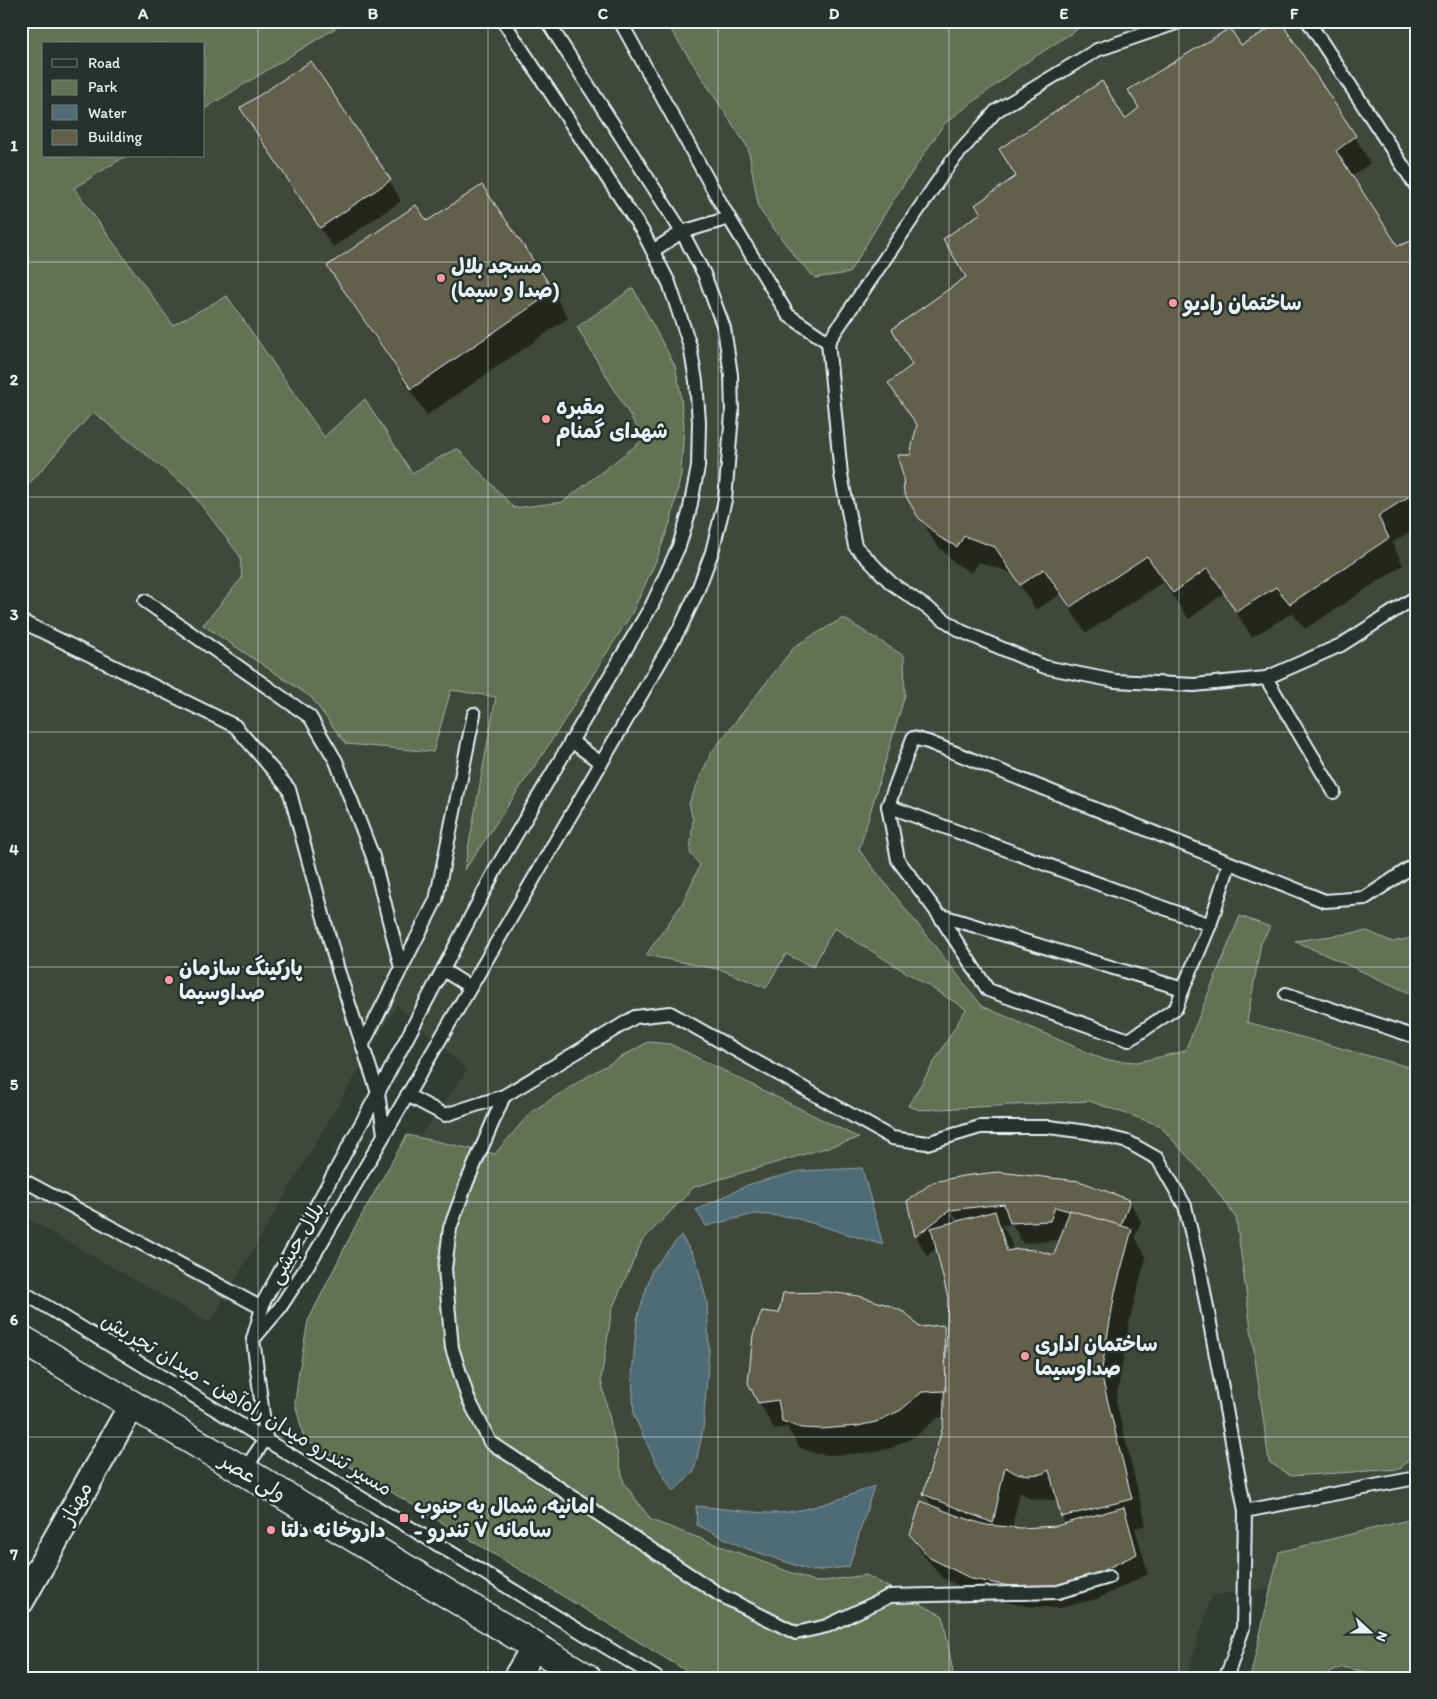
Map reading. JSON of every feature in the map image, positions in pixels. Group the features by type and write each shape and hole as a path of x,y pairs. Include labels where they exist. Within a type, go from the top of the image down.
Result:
{"main road":[{"name":"ولی عصر","path":"21,1339 587,1678"}],"street":[{"name":"مهناز","path":"21,1601 132,1405"},
{"path":"516,1678 534,1646"}],"lane":[{"path":"244,1471 266,1438 253,1339 264,1301 378,1093 498,865 652,605 680,546 698,467 699,414 696,381 690,346 670,284 654,250 503,21"},
{"name":"بلال حبشی","path":"253,1339 279,1309 303,1272 680,628 697,592 712,552 725,500 732,414 731,375 724,328 704,274 682,232 547,21"},
{"path":"620,21 729,218 788,315 828,342"},
{"path":"1182,21 1098,50 996,111 951,162 828,342 841,475 855,546 891,583 961,631 1044,667 1115,681 1194,684 1266,678 1341,644 1416,597"},
{"path":"1308,21 1416,186"},
{"path":"654,250 682,232 729,218"},
{"path":"145,601 310,717 336,761 374,857 401,968"},
{"path":"21,621 235,726 289,790 338,970 378,1093 384,1134"},
{"path":"1266,678 1334,792"},
{"path":"362,1044 436,900 474,714"},
{"path":"1229,864 1210,925 1182,989 1176,1008 1129,1040 988,990 939,915 898,860 888,806 913,738 1325,901 1365,898 1416,864"},
{"path":"571,741 601,763"},
{"path":"888,806 1210,925"},
{"path":"939,915 1182,989"},
{"path":"443,970 470,988"},
{"path":"1286,994 1416,1037"},
{"path":"407,1095 445,1115 504,1096 635,1016 670,1012 892,1138 927,1143 980,1127 1049,1127 1088,1132 1128,1142 1158,1158 1184,1206 1200,1270 1245,1511 1243,1628 1225,1678"},
{"path":"504,1096 467,1182 450,1228 445,1269 452,1348 468,1398 490,1442 720,1595 796,1633 827,1626 890,1596 1058,1592 1109,1577"},
{"path":"21,1179 262,1308"},
{"name":"مسیر تندرو میدان راه‌آهن - میدان تجریش","path":"21,1291 266,1438 657,1678"},
{"path":"1245,1511 1416,1478"}],"shaded area":[{"path":"21,21 1416,21 1416,1678 1256,1678 1277,1589 1212,1595 1186,1678 751,1678 355,1227 467,1070 397,1005 210,1323 21,1215"}],"green space":[{"path":"21,21 347,21 205,108 205,42 42,42 42,158 123,158 74,188 173,325 227,296 324,437 365,399 412,473 457,448 514,508 563,502 644,439 577,327 633,288 675,366 680,389 684,426 681,474 671,520 656,561 632,613 546,749 464,871 496,697 451,690 433,752 346,744 311,697 203,625 242,578 240,556 188,488 93,412 21,493"},
{"path":"665,21 1090,21 1022,65 944,124 890,205 849,273 815,278 797,259 759,209 748,148"},
{"path":"843,618 904,656 905,695 859,850 982,1006 1105,1060 1138,1062 1185,1051 1240,916 1270,927 1261,943 1247,1022 1416,1069 1416,1450 1400,1469 1291,1476 1269,1462 1236,1218 1209,1180 1159,1125 1089,1101 920,1110 908,1106 966,1009 834,928 813,967 786,954 766,988 722,970 646,955 682,904 700,865 690,853 693,821 689,803 711,753 795,646"},
{"path":"1367,931 1393,942 1416,937 1416,996 1295,941"},
{"path":"648,1042 670,1044 859,1138 694,1187 642,1241 612,1309 601,1380 624,1483 651,1520 816,1582 866,1575 943,1616 954,1678 698,1678 304,1439 295,1403 308,1321 355,1227 407,1135 495,1154 531,1112 593,1073"},
{"path":"1416,1517 1416,1678 1393,1678 1342,1667 1321,1678 1250,1678 1279,1552"}],"water":[{"path":"862,1168 883,1245 792,1217 755,1214 706,1226 696,1210 750,1184 800,1171"},
{"path":"681,1235 696,1260 707,1302 709,1352 703,1429 694,1472 673,1492 655,1461 634,1416 632,1375 637,1319 652,1270"},
{"path":"874,1486 849,1567 812,1571 745,1548 697,1525 696,1506 781,1513 822,1504"}],"building":[{"name":"ساختمان رادیو","path":"1281,22 1356,136 1336,151 1398,246 1416,239 1416,492 1378,516 1389,538 1290,604 1276,587 1236,612 1208,568 1173,593 1147,556 1070,607 1044,569 1020,585 995,547 964,536 957,547 939,537 918,517 904,493 903,475 897,455 910,455 917,425 888,383 912,365 892,329 966,277 943,239 981,213 975,205 1016,176 999,149 1102,81 1125,119 1139,108 1128,90 1230,28 1241,45"},
{"path":"311,61 391,180 320,228 240,108"},
{"name":"مسجد بلال (صدا و سیما)","path":"482,185 554,291 411,389 327,266 416,205 427,221"},
{"path":"998,1172 1079,1181 1130,1200 1121,1226 1055,1207 1050,1221 1010,1223 1004,1204 950,1210 915,1237 907,1201 933,1182"},
{"name":"ساختمان اداری صداوسیما","path":"1070,1210 1132,1229 1115,1292 1101,1374 1132,1499 1061,1517 1049,1470 1042,1474 1028,1475 1015,1473 1005,1467 993,1523 923,1494 943,1426 948,1298 931,1228 995,1211 1007,1251 1017,1249 1035,1250 1054,1255"},
{"path":"828,1292 859,1296 888,1305 906,1313 919,1327 944,1325 946,1391 922,1392 901,1410 876,1422 858,1426 821,1429 801,1428 782,1421 778,1400 758,1403 748,1383 753,1335 762,1311 779,1313 783,1293"},
{"path":"921,1501 986,1525 1021,1528 1056,1526 1124,1507 1137,1554 1085,1579 1047,1588 1015,1587 972,1579 930,1558 910,1535"}],"place":[{"name":"مسجد بلال (صدا و سیما)","path":"441,278"},
{"name":"ساختمان رادیو","path":"1173,303"},
{"name":"مقبره شهدای گمنام","path":"546,419"},
{"name":"پارکینگ سازمان صداوسیما","path":"169,980"},
{"name":"ساختمان اداری صداوسیما","path":"1025,1356"},
{"name":"امانیه، شمال به جنوب - سامانه ۷ تندرو","path":"404,1518"},
{"name":"داروخانه دلتا","path":"271,1530"}]}
